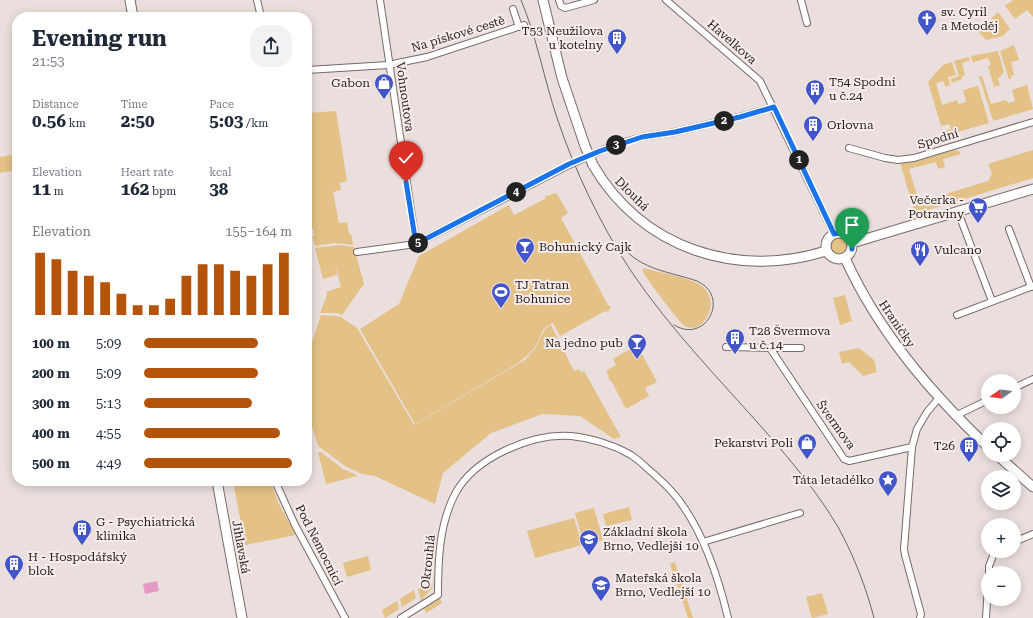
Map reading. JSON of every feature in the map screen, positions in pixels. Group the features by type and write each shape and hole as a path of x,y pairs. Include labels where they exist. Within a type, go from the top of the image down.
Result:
{"street":[{"path":"130,0 132,12"},
{"path":"258,0 260,12"},
{"name":"Vohnoutova","path":"380,0 388,65 416,244"},
{"name":"Dlouhá","path":"543,0 562,78 585,146 600,177 612,192 636,216 655,231 680,245 732,260 753,261 796,258 826,251"},
{"path":"559,0 561,6 565,8 594,0"},
{"name":"Havelkova","path":"666,0 760,81 774,107"},
{"path":"801,0 807,22"},
{"name":"Na pískové cestě","path":"312,70 388,65 427,57 522,26 513,9"},
{"path":"357,252 416,244 569,164 600,151 642,137 675,132 740,117 774,107 834,234"},
{"name":"Spodní","path":"849,148 898,160 914,158 1033,122"},
{"path":"852,243 1033,189"},
{"path":"958,212 992,301"},
{"path":"957,315 1032,286 1009,229"},
{"path":"834,234 845,234 850,238 852,243 851,252 842,259 834,259 826,251 827,240 834,234"},
{"name":"Hraničky","path":"845,258 859,287 904,356 939,398 981,440"},
{"path":"726,347 801,348"},
{"name":"Švermova","path":"770,348 844,459 849,461 912,447"},
{"path":"1021,385 1033,379"},
{"path":"920,618 921,614 904,549 912,447 917,430 927,412 939,398"},
{"path":"956,416 981,404"},
{"name":"Okrouhlá","path":"401,618 438,595 438,565 443,530 449,508 456,493 470,473 485,461 512,446 539,438 571,436 598,441 632,456 661,480 683,506 703,542 716,576 728,618"},
{"path":"1005,462 1033,487"},
{"name":"Jihlavská","path":"218,486 242,618"},
{"name":"Pod Nemocnicí","path":"277,486 295,525 345,618"},
{"path":"703,542 800,513"},
{"path":"1021,539 1033,534"},
{"path":"986,618 987,606"}],"shaded area":[{"path":"1013,0 1033,0 1033,17 1027,10 1015,19 1005,6"},
{"path":"998,12 1010,29 1003,36 986,40 978,31"},
{"path":"1014,45 1019,60 1011,62 1014,75 1011,76 1011,79 1009,79 1000,51"},
{"path":"998,51 1004,72 998,79 1000,85 994,87 988,66 991,65 988,58 973,63 971,56"},
{"path":"969,57 970,60 962,63 965,75 962,76 962,79 952,83 951,79 959,76 954,61"},
{"path":"952,62 956,75 948,77 950,85 946,87 943,81 936,83 942,105 957,100 959,104 966,102 963,90 978,86 989,123 944,136 943,132 951,129 949,124 941,126 928,82 943,65"},
{"path":"982,76 991,104 1006,100 1008,103 1015,101 1012,90 1027,85 1033,109 993,121 980,79 978,77"},
{"path":"336,111 347,181 340,183 341,190 333,192 339,223 347,222 349,233 352,236 353,245 334,243 315,246 312,236 314,236 312,229 312,113"},
{"path":"954,150 959,151 961,154 943,159 945,167 938,169 936,162 909,169 919,202 988,181 992,174 988,164 1033,150 1033,178 915,214 900,162 923,159"},
{"path":"12,155 12,171 0,173 0,157"},
{"name":"TJ Tatran Bohunice","path":"554,193 557,194 568,213 561,218 608,305 611,306 608,312 605,311 560,336 553,323 548,325 543,330 533,350 520,362 415,424 360,329 399,304 419,256 509,205 514,215"},
{"path":"839,237 845,240 848,246 845,252 839,255 833,252 830,246 833,240"},
{"path":"339,245 354,247 364,284 342,315 336,313 320,313 327,295 326,292 341,287 335,264 337,275 323,279 315,248"},
{"path":"643,268 683,278 703,287 711,302 707,317 703,323 697,327 690,328 683,325 652,286 643,272"},
{"path":"845,295 852,321 840,325 833,298"},
{"path":"321,315 341,317 357,328 414,425 525,360 536,347 545,329 551,325 574,371 579,369 581,373 584,371 621,437 614,439 580,416 542,414 491,433 443,473 435,504 375,476 362,474 345,466 318,446 312,427 312,342"},
{"path":"637,345 657,382 645,388 649,396 626,409 606,371 616,365 613,359"},
{"path":"859,348 874,360 877,372 863,376 849,362 842,364 839,352"},
{"path":"318,452 321,452 343,469 357,476 326,484"},
{"path":"234,486 272,486 279,504 296,535 245,545"},
{"path":"629,507 632,520 606,526 603,514"},
{"path":"594,508 603,540 584,545 575,513"},
{"path":"574,518 582,545 535,558 527,531"},
{"path":"368,556 371,570 347,577 343,563"},
{"path":"675,562 693,618 688,618 670,564"},
{"path":"157,581 159,591 145,594 143,584"},
{"path":"433,583 432,588 421,601 418,589"},
{"path":"414,590 416,598 402,607 400,599"},
{"path":"822,593 828,614 812,618 806,597"},
{"path":"440,599 442,603 426,613 424,608"},
{"path":"397,601 399,609 385,618 382,610"}],"tram line":[{"path":"521,0 532,29 552,103 564,138 589,197 609,235 631,271 662,313 696,354 776,443 822,502 838,527 854,560 874,618"},
{"path":"623,247 638,261 657,269 697,281 707,288 712,297 713,307 710,316 704,324 696,329 686,329 674,325"}],"place":[{"name":"sv. Cyril a Metoděj","path":"927,36"},
{"name":"T53 Neužilova u kotelny","path":"617,55"},
{"name":"Gabon","path":"384,100"},
{"name":"T54 Spodní u č.24","path":"815,106"},
{"name":"Orlovna","path":"813,142"},
{"name":"Večerka - Potraviny","path":"978,224"},
{"name":"Bohunický Cajk","path":"525,264"},
{"name":"Vulcano","path":"920,267"},
{"name":"TJ Tatran Bohunice","path":"501,309"},
{"name":"T28 Švermova u č.14","path":"735,355"},
{"name":"Na jedno pub","path":"637,360"},
{"name":"Pekarstvi Poli","path":"807,460"},
{"name":"T26","path":"969,463"},
{"name":"Táta letadélko","path":"888,497"},
{"name":"G - Psychiatrická klinika","path":"82,546"},
{"name":"Základní škola Brno, Vedlejší 10","path":"589,556"},
{"name":"H - Hospodářský blok","path":"14,581"},
{"name":"Mateřská škola Brno, Vedlejší 10","path":"601,602"}],"route":[{"path":"406,182 416,244 569,164 600,151 642,137 675,132 740,117 774,107 834,234 843,233 848,236 852,243 852,249"}]}
